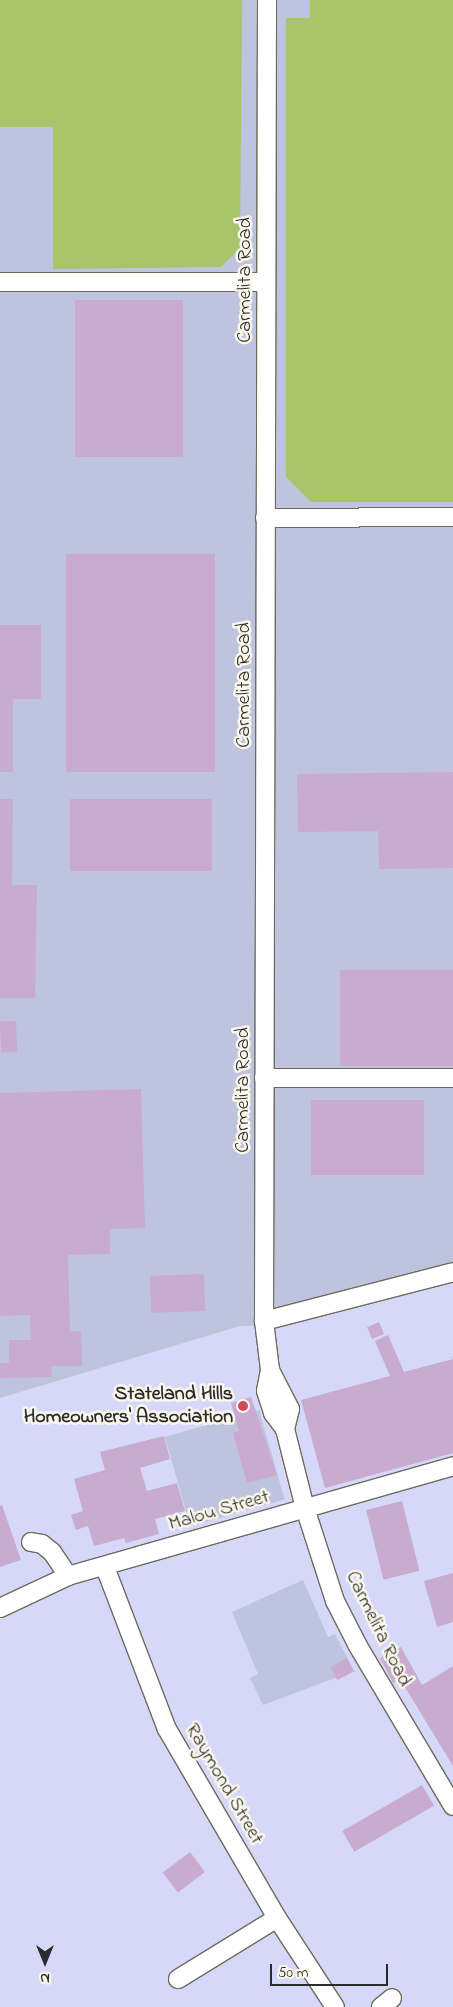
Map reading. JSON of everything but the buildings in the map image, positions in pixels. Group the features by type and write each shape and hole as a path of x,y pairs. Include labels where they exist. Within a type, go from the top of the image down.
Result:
{"street":[{"name":"Carmelita Road","path":"267,0 264,1321 270,1370 266,1391 273,1413 285,1429 305,1508 335,1601 358,1646 453,1806"},
{"path":"0,282 266,282"},
{"path":"265,518 453,517"},
{"path":"264,1078 453,1078"},
{"path":"264,1321 453,1272"},
{"name":"Malou Street","path":"0,1608 68,1576 105,1567 453,1466"},
{"path":"31,1542 42,1544 52,1552 68,1576"},
{"name":"Raymond Street","path":"105,1567 167,1729 277,1918 335,2007"},
{"path":"178,1979 277,1918"}],"shaded area":[{"path":"0,0 453,0 453,1279 280,1325 240,1326 0,1398"},
{"path":"453,1279 453,2007 0,2007 0,1398 240,1326 280,1325"},
{"path":"259,1410 285,1499 190,1526 165,1437"},
{"path":"303,1580 328,1637 335,1634 354,1671 263,1705 250,1678 258,1674 232,1612"}],"green space":[{"path":"0,0 242,0 240,248 221,267 53,269 53,127 0,127"},
{"path":"310,0 453,0 453,502 311,502 286,477 286,18 310,18"}],"place":[{"name":"Stateland Hills Homeowners' Association","path":"243,1406"}]}
